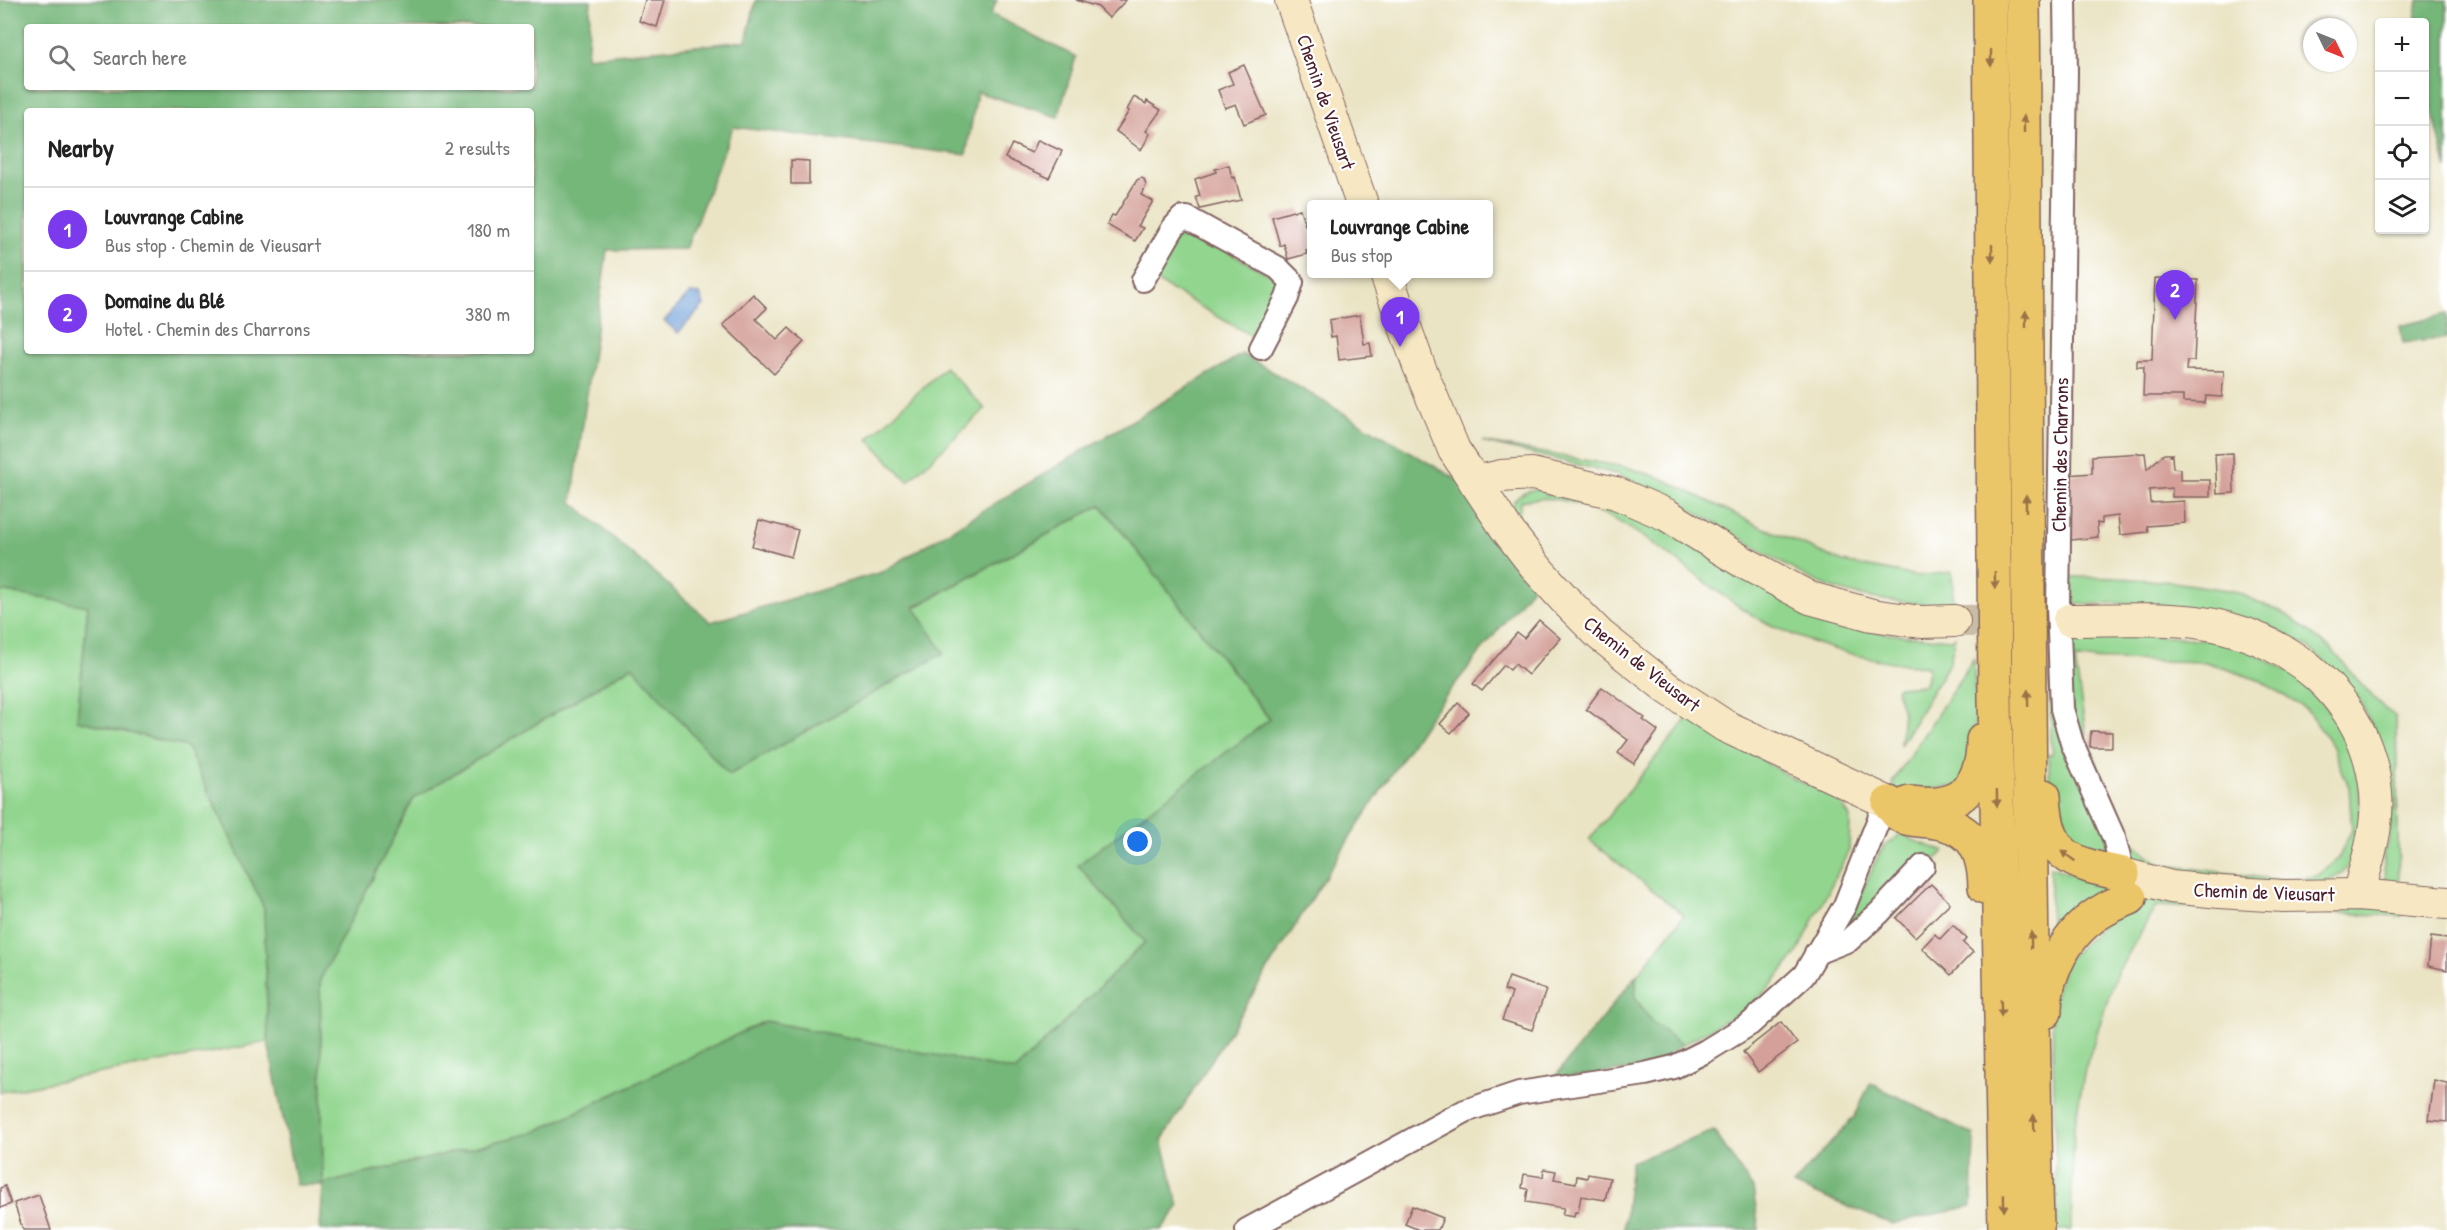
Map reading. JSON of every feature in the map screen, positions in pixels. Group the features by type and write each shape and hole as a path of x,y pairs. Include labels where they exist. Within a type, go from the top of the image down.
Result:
{"highway":[{"path":"1990,0 1995,698 2005,1230"},
{"path":"2024,0 2026,606 2032,1082 2037,1230"},
{"path":"1888,802 1938,804 1952,801 1965,791 1981,768 1982,705 1995,698"},
{"path":"2029,757 2042,765 2045,818 2050,836 2060,851 2072,860 2126,886 2103,910 2083,925 2063,949 2049,982 2045,1004 2046,1071 2032,1082"},
{"path":"1888,802 1898,814 1912,819 1950,824 1972,839 1980,852 1984,872 1986,939 2000,950"}],"street":[{"name":"Chemin de Vieusart","path":"1291,0 1361,200"},
{"name":"Chemin des Charrons","path":"2066,0 2058,596 2062,709 2072,743 2114,838 2126,886"},
{"path":"1143,280 1173,228 1182,218 1187,218 1278,268 1292,282 1287,298 1261,348"},
{"name":"Chemin de Vieusart","path":"1388,278 1419,366 1454,450 1525,553 1567,602 1600,634 1667,688 1725,726 1888,802"},
{"path":"1475,482 1501,476 1532,474 1616,493 1667,515 1743,562 1810,598 1872,615 1921,622 1954,621"},
{"name":"Chemin de Vieusart","path":"2069,620 2196,622 2241,632 2281,648 2306,666 2327,686 2354,719 2369,757 2376,794 2374,836 2358,895"},
{"path":"1247,1230 1465,1111 1519,1093 1645,1074 1674,1067 1750,1024 1804,975 1845,906 1888,802"},
{"path":"1816,953 1849,940 1879,913 1923,866"},
{"name":"Chemin de Vieusart","path":"2126,886 2171,887 2283,896 2358,895 2447,903"}],"green space":[{"path":"0,0 591,0 587,57 746,41 756,0 997,0 991,14 1076,57 1058,117 977,92 966,155 733,127 686,249 607,250 572,502 711,622 882,572 1242,354 1460,481 1537,581 1429,717 1344,847 1162,1140 1179,1207 1161,1230 320,1230 323,1185 296,1185 268,1042 264,908 187,747 77,720 88,606 0,591","holes":["1101,505 1270,719 1078,865 1145,942 1015,1071 765,1021 535,1132 323,1184 320,980 414,798 632,666 729,775 944,653 914,607"]},
{"path":"2418,0 2447,0 2447,169 2429,97 2429,18 2416,18"},
{"path":"1182,227 1283,282 1255,338 1159,283 1155,278"},
{"path":"2447,314 2447,338 2403,343 2400,326"},
{"path":"945,367 985,409 908,481 868,439"},
{"path":"1482,442 1629,468 1661,478 1755,524 1843,562 1917,576 1952,572 1954,606 1880,599 1836,589 1797,572 1677,502 1617,474"},
{"path":"1535,489 1546,489 1545,494 1600,504 1655,525 1790,602 1832,621 1865,630 1900,635 1951,639 1955,636 1950,662 1900,745 1903,712 1896,689 1925,685 1929,667 1887,661 1829,648 1771,625 1743,609 1651,542 1619,522 1586,507 1553,499 1521,501 1517,526 1513,512 1514,502 1521,494"},
{"path":"1101,505 1270,720 1078,865 1145,942 1015,1071 765,1021 535,1132 323,1185 320,980 414,798 632,666 729,775 944,653 914,608"},
{"path":"2070,577 2173,582 2234,591 2287,615 2332,650 2380,705 2396,717 2399,888 2385,880 2383,853 2389,840 2392,813 2390,788 2376,734 2359,699 2332,668 2305,645 2272,628 2163,606 2118,603 2068,605"},
{"path":"0,591 88,605 77,720 187,747 264,908 268,1042 0,1092"},
{"path":"2069,635 2073,638 2142,635 2212,640 2247,649 2295,675 2322,702 2341,729 2354,758 2359,785 2362,842 2350,865 2338,876 2320,885 2199,882 2136,864 2127,851 2079,739 2086,739 2087,751 2092,752 2133,843 2159,864 2280,880 2316,876 2338,859 2352,830 2349,787 2332,745 2307,710 2261,681 2206,662 2075,659 2086,735 2077,734 2070,697"},
{"path":"1974,658 1976,749 1960,786 1896,792 1892,783"},
{"path":"2050,668 2109,840 2105,854 2085,857 2052,811 2048,755 2053,753"},
{"path":"1690,715 1793,779 1823,790 1838,800 1850,817 1849,850 1797,953 1769,988 1744,1010 1682,1045 1651,1022 1635,997 1637,975 1684,915 1589,840"},
{"path":"1902,833 1915,841 1944,851 1930,866 1851,923 1850,919 1879,854 1886,845"},
{"path":"2050,867 2116,887 2050,953"},
{"path":"2149,898 2401,908 2402,916 2156,906 2116,975 2085,1069 2074,1128 2071,1230 2057,1230 2052,1005 2066,961 2120,908"},
{"path":"1637,975 1635,997 1651,1021 1682,1045 1651,1067 1553,1079"},
{"path":"1870,1083 1974,1135 1972,1206 1892,1224 1793,1185 1855,1116"},
{"path":"1714,1131 1753,1189 1759,1230 1624,1230 1631,1162"}],"water":[{"path":"690,293 700,294 704,305 678,333 664,321"}],"building":[{"path":"645,0 665,0 657,27 639,21"},
{"path":"1076,0 1126,0 1109,18 1098,7"},
{"path":"1244,65 1266,115 1244,124 1236,104 1225,108 1218,90 1233,84 1228,72"},
{"path":"1134,97 1146,104 1147,101 1161,110 1146,131 1150,134 1141,150 1116,131 1129,111 1127,110"},
{"path":"1038,140 1062,151 1049,178 1005,158 1012,144 1032,153"},
{"path":"791,160 809,161 809,184 791,184"},
{"path":"1229,165 1241,200 1200,209 1196,197 1200,196 1195,179"},
{"path":"1144,179 1146,186 1141,195 1153,201 1138,226 1143,228 1135,241 1107,225 1137,180"},
{"path":"1300,209 1305,225 1307,224 1307,254 1288,259 1284,244 1280,246 1272,217"},
{"path":"2155,278 2198,280 2194,361 2187,361 2186,370 2224,371 2222,397 2206,396 2205,403 2183,402 2183,396 2143,396 2144,367 2137,367 2137,360 2152,360"},
{"path":"753,294 767,308 756,319 777,340 789,328 804,342 774,374 723,325"},
{"path":"1360,315 1364,344 1370,343 1372,356 1339,360 1336,336 1331,337 1329,320"},
{"path":"2145,453 2147,469 2164,454 2172,454 2170,456 2172,456 2173,468 2180,469 2180,480 2210,480 2210,497 2172,497 2172,488 2149,490 2150,503 2184,501 2185,523 2147,526 2148,532 2120,535 2118,516 2102,518 2102,524 2097,523 2098,537 2071,540 2067,475 2092,473 2092,456"},
{"path":"2233,453 2234,493 2217,494 2215,454"},
{"path":"759,520 798,530 791,557 752,546"},
{"path":"1539,620 1560,638 1528,675 1515,664 1510,670 1504,665 1482,691 1473,684 1517,633 1524,638"},
{"path":"1602,687 1645,718 1643,720 1658,731 1634,764 1618,753 1628,740 1586,709"},
{"path":"1458,703 1469,713 1451,733 1440,724"},
{"path":"2091,731 2112,732 2112,747 2090,747"},
{"path":"1931,884 1950,903 1915,937 1896,918"},
{"path":"1953,925 1967,939 1963,943 1973,952 1951,975 1922,948 1935,934 1940,939"},
{"path":"2431,937 2447,939 2447,970 2428,966"},
{"path":"1509,977 1546,990 1532,1030 1502,1020 1512,993 1504,990"},
{"path":"1781,1022 1797,1043 1758,1072 1743,1052"},
{"path":"2434,1080 2447,1083 2447,1122 2429,1120"},
{"path":"1544,1169 1556,1171 1554,1179 1576,1183 1577,1176 1587,1178 1588,1174 1610,1178 1605,1200 1581,1196 1578,1212 1575,1212 1574,1217 1562,1215 1564,1208 1526,1202 1528,1189 1522,1188 1524,1174 1543,1177"},
{"path":"5,1186 11,1204 0,1208 0,1188"},
{"path":"39,1195 51,1230 23,1230 14,1203"},
{"path":"1412,1206 1443,1218 1438,1230 1419,1230 1405,1224"}],"tunnel":[{"path":"1954,621 2056,620"}],"place":[{"name":"Domaine du Blé","path":"2175,320"},
{"name":"Louvrange Cabine","path":"1400,347"}]}
